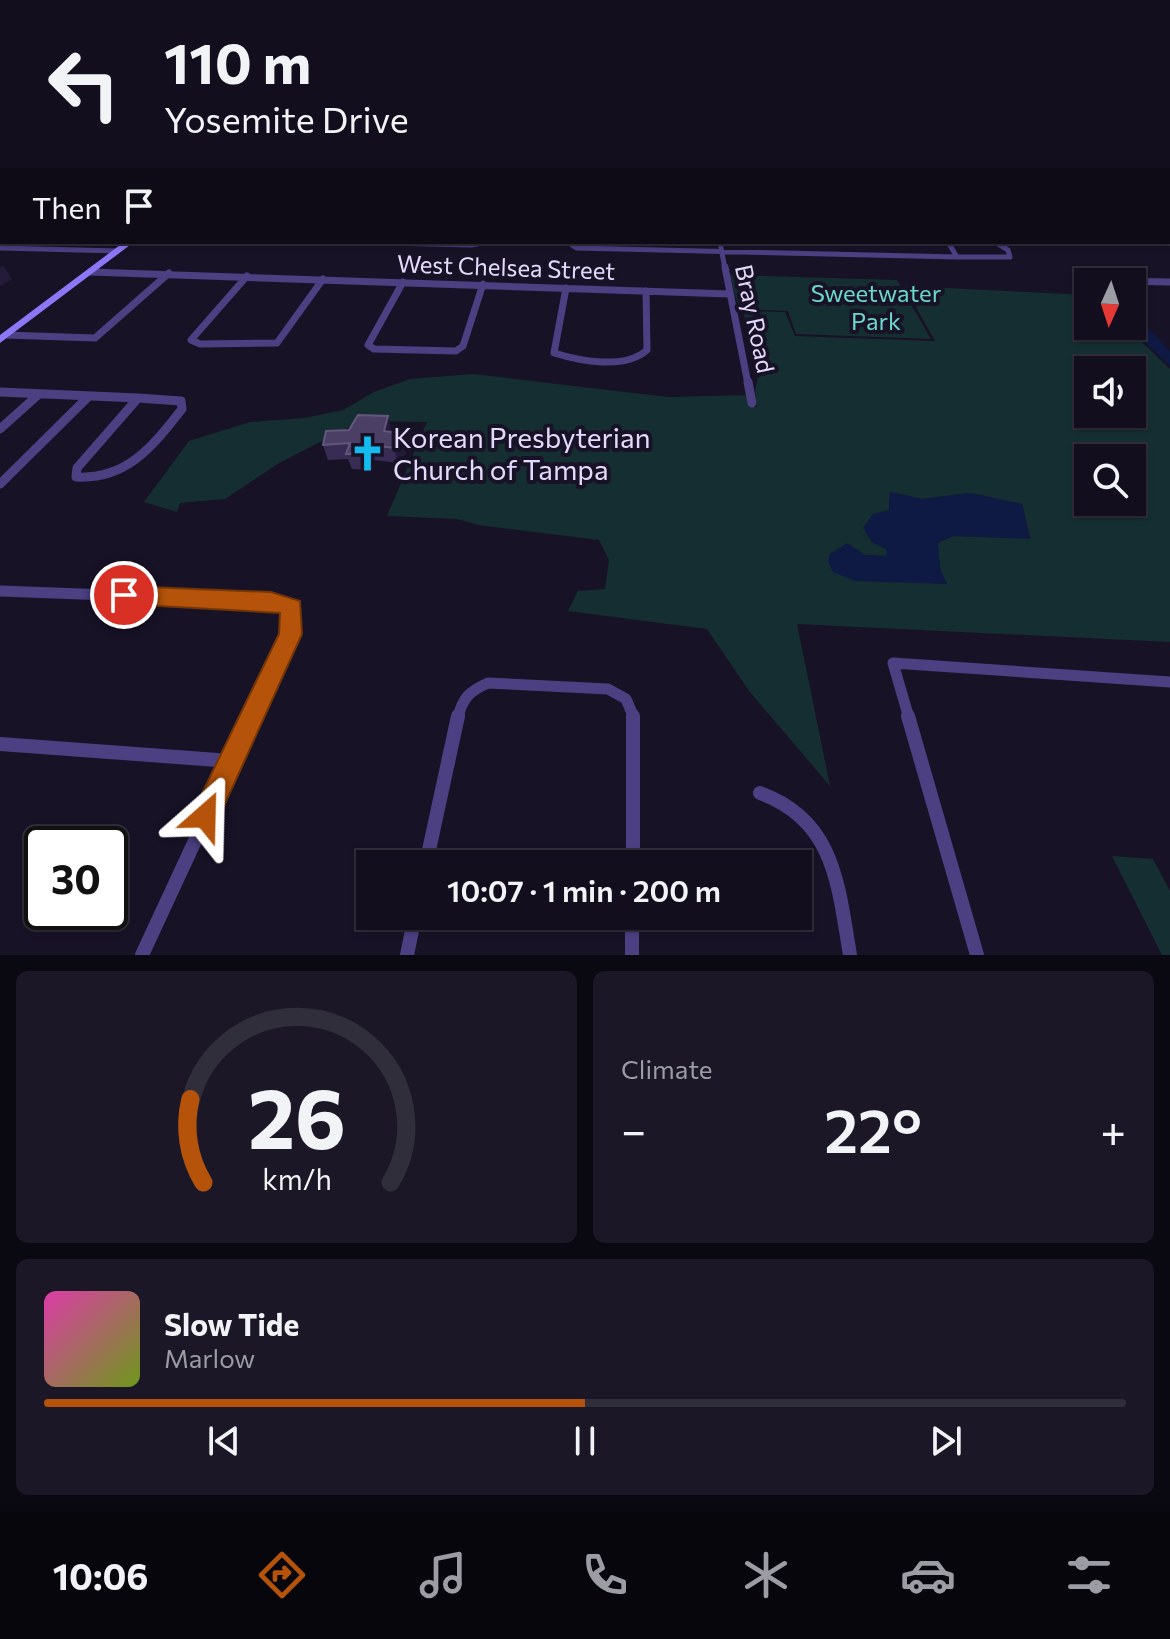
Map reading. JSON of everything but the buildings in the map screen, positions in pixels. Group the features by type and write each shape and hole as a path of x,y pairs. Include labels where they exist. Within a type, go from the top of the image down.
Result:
{"street":[{"path":"3,338 127,244"},
{"path":"569,244 577,248 642,246 722,252 1010,257 1008,250 998,244"},
{"name":"Bray Road","path":"720,244 752,403"},
{"path":"798,244 802,254"},
{"path":"949,244 957,257"},
{"path":"0,248 118,251"},
{"name":"West Chelsea Street","path":"90,272 729,294"},
{"path":"3,338 95,338 169,273"},
{"path":"247,276 191,340 200,344 277,343 323,279"},
{"path":"403,282 368,345 374,349 456,351 463,346 483,284"},
{"path":"1146,282 1170,282"},
{"path":"566,288 554,353 565,358 633,361 647,350 646,291"},
{"path":"0,392 138,397 181,401 182,409 135,464 123,471 76,477 77,468 138,397"},
{"path":"0,429 39,394"},
{"path":"0,484 89,396"},
{"path":"0,591 271,601 292,608 291,634 142,955"},
{"path":"977,955 893,663 1166,679 1170,682"},
{"path":"429,850 461,703 472,690 488,683 608,689 626,699 634,717 633,850"},
{"path":"0,744 231,761"},
{"path":"760,793 793,804 811,822 834,873 850,955"},
{"path":"407,955 412,930"},
{"path":"632,930 632,955"}],"green space":[{"name":"Sweetwater Park","path":"730,275 897,280 931,339 796,334 788,311 739,309"},
{"path":"904,286 1074,294 1074,340 1140,340 1170,369 1170,642 797,624 830,786 749,691 707,629 568,611 578,591 605,589 609,560 599,540 478,525 457,519 387,516 427,422 361,421 279,463 225,499 180,503 177,512 144,502 189,441 250,422 304,418 343,410 374,392 410,379 473,374 668,397 746,395 749,406 757,407 755,391 759,373 743,311 785,312 795,336 935,341","holes":["890,492 922,499 970,493 1022,504 1030,538 953,536 937,543 940,569 946,584 893,580 865,555 886,556 886,549 872,542 889,510"]},
{"path":"1112,856 1153,859 1170,891 1170,955 1162,955"}],"water":[{"path":"1146,326 1170,351 1170,366 1143,340 1146,340"},
{"path":"890,492 922,499 970,493 1022,504 1030,539 953,536 938,542 940,569 947,584 855,581 833,572 828,561 830,554 847,543 865,555 886,556 886,549 872,542 863,528 873,514 889,510"}],"place":[{"name":"Korean Presbyterian Church of Tampa","path":"367,454"}],"route":[{"path":"124,595 271,601 292,608 291,634 205,816"}]}
